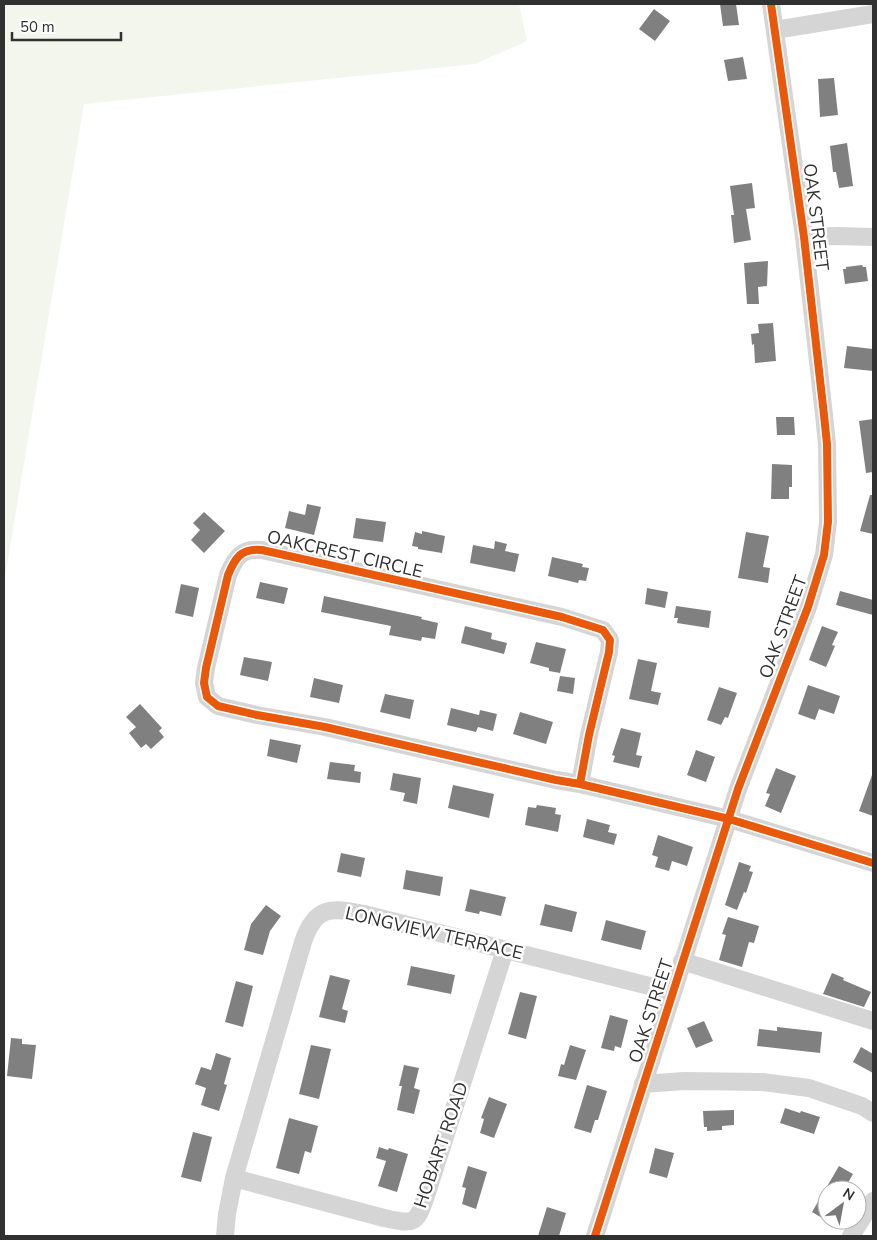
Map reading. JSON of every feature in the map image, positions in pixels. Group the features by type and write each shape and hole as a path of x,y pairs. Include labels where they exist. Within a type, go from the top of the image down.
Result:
{"street":[{"name":"OAK STREET","path":"595,1236 738,789 808,607 824,555 828,522 827,444 804,237 771,4"},
{"path":"775,30 873,14"},
{"path":"804,237 873,237"},
{"name":"OAKCREST CIRCLE","path":"580,784 588,736 609,652 610,640 603,630 562,617 262,550 252,549 242,553 233,562 228,576 204,683 207,697 218,706 325,727 728,819 873,863"},
{"name":"LONGVIEW TERRACE","path":"225,1236 234,1178 308,926 318,915 332,910 345,910 673,992"},
{"name":"HOBART ROAD","path":"234,1178 384,1218 404,1222 410,1222 417,1218 424,1203 505,950"},
{"path":"682,961 873,1021"},
{"path":"643,1084 684,1081 762,1082 809,1088 862,1106 873,1113"},
{"path":"852,1236 873,1201"}],"shaded area":[{"path":"4,4 519,4 527,41 475,64 84,104 4,583"}],"building":[{"path":"720,4 736,4 739,25 723,26"},
{"path":"654,9 670,21 655,41 639,29"},
{"path":"743,57 747,79 728,81 724,60"},
{"path":"834,78 838,115 820,117 818,79"},
{"path":"847,143 853,186 839,188 836,172 833,172 830,146"},
{"path":"752,183 755,208 746,209 751,240 734,243 731,215 734,215 730,186"},
{"path":"768,261 767,286 758,287 759,304 747,304 744,263"},
{"path":"862,265 866,267 868,281 845,284 843,269"},
{"path":"773,323 776,361 755,363 754,344 752,345 751,334 759,333 758,324"},
{"path":"847,346 873,349 873,371 844,368"},
{"path":"776,417 794,417 795,435 777,435"},
{"path":"873,419 873,472 866,473 859,421"},
{"path":"772,464 792,465 792,487 789,487 789,499 771,499"},
{"path":"870,495 873,495 873,534 860,531"},
{"path":"307,504 321,507 314,535 285,528 289,511 305,515"},
{"path":"204,512 225,531 204,553 191,540 200,530 193,523"},
{"path":"356,518 386,522 383,542 353,538"},
{"path":"422,531 445,536 442,553 418,549 418,547 412,546 415,532 422,534"},
{"path":"746,532 769,536 763,567 770,568 768,583 738,578"},
{"path":"495,541 507,544 505,551 519,554 515,572 470,563 473,545 494,549"},
{"path":"552,557 583,564 582,567 589,568 586,581 579,580 578,583 548,576"},
{"path":"260,582 288,588 284,604 256,598"},
{"path":"181,584 199,588 193,617 175,613"},
{"path":"647,588 668,592 665,608 645,604"},
{"path":"840,591 873,600 873,615 836,605"},
{"path":"324,596 422,617 421,619 438,623 435,639 422,637 421,641 389,635 391,626 321,612"},
{"path":"676,606 711,611 709,628 677,623 678,618 674,618"},
{"path":"465,626 492,633 491,639 507,643 504,654 461,643"},
{"path":"822,626 838,632 832,645 835,646 826,667 809,660"},
{"path":"536,642 566,649 560,673 549,671 549,668 530,663"},
{"path":"244,657 272,662 268,681 240,675"},
{"path":"638,659 657,663 651,691 661,693 658,705 629,699"},
{"path":"560,676 575,678 573,694 557,691"},
{"path":"314,678 343,685 339,703 310,697"},
{"path":"808,685 840,696 834,714 819,709 815,720 798,714"},
{"path":"719,687 737,693 728,718 725,717 721,725 707,720"},
{"path":"385,694 414,700 410,719 380,712"},
{"path":"140,704 162,728 159,731 164,737 151,749 146,744 141,748 129,733 136,727 126,717"},
{"path":"451,708 479,715 480,710 497,714 493,731 478,727 476,732 447,725"},
{"path":"520,712 553,722 546,744 513,734"},
{"path":"621,728 641,733 636,755 642,756 639,768 613,762 615,756 612,755"},
{"path":"270,739 301,745 297,763 267,756"},
{"path":"696,750 715,757 706,782 687,775"},
{"path":"330,762 355,765 354,771 361,772 360,783 327,779"},
{"path":"776,768 796,776 781,813 765,806 770,794 766,793"},
{"path":"393,773 421,778 417,804 403,801 405,793 390,790"},
{"path":"873,775 873,816 859,811"},
{"path":"453,785 494,794 489,818 448,808"},
{"path":"537,805 556,808 555,814 561,815 558,832 525,825 528,807 536,808"},
{"path":"587,819 610,825 608,832 617,834 614,845 583,837"},
{"path":"658,835 693,847 687,866 672,861 669,871 655,867 658,857 652,855"},
{"path":"341,853 365,858 361,877 337,872"},
{"path":"739,862 751,866 749,871 753,872 746,893 744,892 737,910 725,905"},
{"path":"406,870 443,877 440,896 403,889"},
{"path":"470,889 506,897 501,916 480,911 479,914 465,911"},
{"path":"545,904 577,912 572,932 540,925"},
{"path":"266,905 281,916 270,931 263,955 244,950 251,924"},
{"path":"728,917 759,926 754,943 749,942 742,967 719,960 726,935 722,934"},
{"path":"606,920 646,931 641,950 601,940"},
{"path":"411,966 455,975 451,994 407,985"},
{"path":"832,973 871,992 864,1007 823,994"},
{"path":"330,975 350,980 342,1009 348,1011 345,1023 319,1017"},
{"path":"236,981 253,986 243,1027 225,1022"},
{"path":"520,992 537,996 526,1039 508,1034"},
{"path":"610,1015 628,1020 621,1048 615,1046 614,1051 601,1048"},
{"path":"704,1021 713,1041 696,1048 687,1028"},
{"path":"777,1027 822,1032 820,1053 757,1046 759,1029 777,1031"},
{"path":"11,1038 22,1039 22,1044 36,1045 32,1079 7,1076"},
{"path":"311,1045 331,1049 319,1099 299,1094"},
{"path":"570,1045 586,1050 576,1080 558,1076 561,1064 564,1065"},
{"path":"861,1047 873,1054 873,1073 853,1062"},
{"path":"216,1053 231,1058 224,1084 227,1085 219,1111 201,1105 206,1088 195,1084 201,1067 211,1070"},
{"path":"404,1065 419,1068 414,1088 420,1090 414,1114 397,1110 402,1086 399,1086"},
{"path":"587,1085 607,1091 598,1120 595,1120 591,1133 574,1128"},
{"path":"489,1097 507,1104 494,1138 480,1133 484,1119 481,1118"},
{"path":"785,1108 820,1117 814,1134 780,1123"},
{"path":"734,1110 734,1125 722,1126 722,1130 707,1131 707,1127 704,1127 703,1111"},
{"path":"289,1118 318,1126 311,1153 305,1151 299,1174 276,1168"},
{"path":"193,1132 212,1137 201,1182 181,1177"},
{"path":"379,1147 408,1154 397,1192 378,1186 386,1161 376,1158"},
{"path":"655,1148 674,1153 667,1178 649,1173"},
{"path":"468,1166 487,1172 476,1209 462,1204 466,1188 462,1187"},
{"path":"839,1166 853,1174 850,1180 831,1180"},
{"path":"817,1203 817,1215 812,1212"},
{"path":"547,1207 566,1213 559,1236 538,1236"}],"cycle path":[{"path":"595,1236 738,789 808,607 824,555 828,522 827,444 804,237 771,4"},
{"path":"580,784 325,727 218,706 207,697 204,683 228,575 236,559 249,551 262,550 562,617 603,630 610,640 609,652 589,735 580,784 729,819 873,863"}]}
